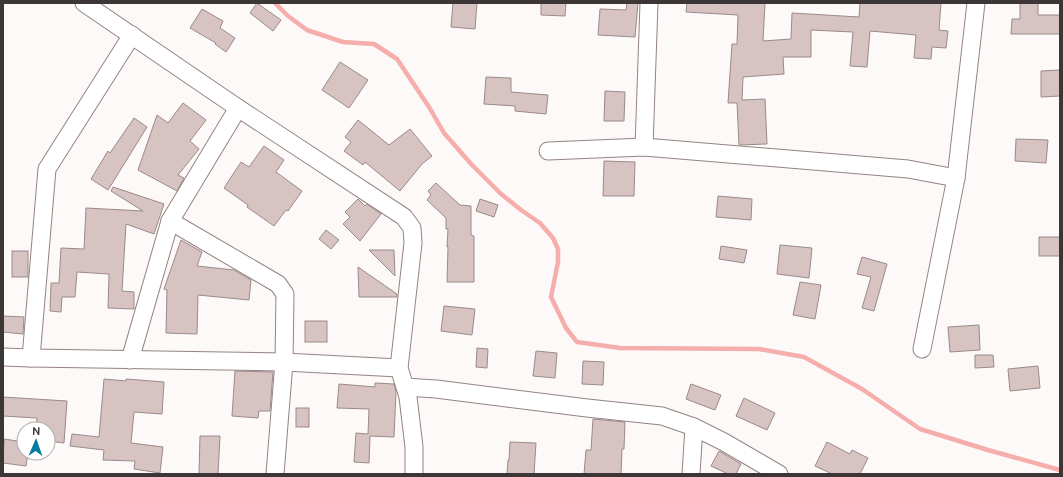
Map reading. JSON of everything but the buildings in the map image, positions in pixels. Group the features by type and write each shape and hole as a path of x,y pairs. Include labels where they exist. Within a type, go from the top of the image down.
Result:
{"street":[{"path":"84,3 238,108 404,217 412,228 413,243 399,368 404,388 408,396 414,447 414,474"},
{"path":"644,147 649,3"},
{"path":"922,349 956,178 976,3"},
{"path":"31,358 47,169 132,35"},
{"path":"130,360 170,221 238,108"},
{"path":"548,151 644,147 908,169 956,178"},
{"path":"170,221 278,284 285,294 284,362 275,474"},
{"path":"3,357 284,362 399,368"},
{"path":"404,388 436,389 662,416 694,427 724,442 779,474"},
{"path":"691,474 694,427"}],"waterway":[{"path":"275,3 288,16 307,30 343,42 374,44 397,59 429,107 444,133 472,165 500,193 540,223 553,238 558,249 558,262 551,297 566,328 577,342 620,348 759,349 804,357 862,389 920,429 1060,470"}]}
